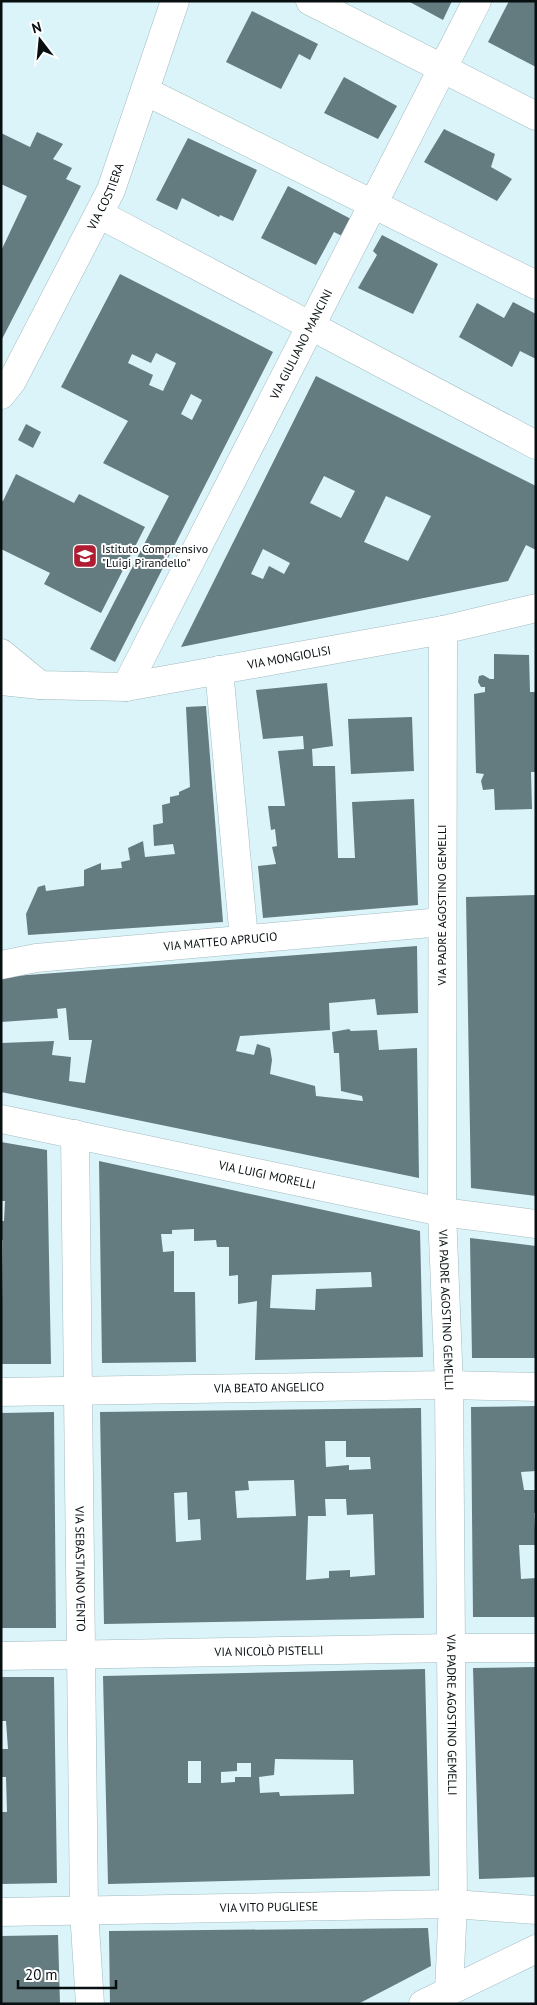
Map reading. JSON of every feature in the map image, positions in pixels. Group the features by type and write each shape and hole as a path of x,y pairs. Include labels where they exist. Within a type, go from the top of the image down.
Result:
{"street":[{"name":"VIA COSTIERA","path":"5,386 111,190 175,1"},
{"path":"310,1 536,116"},
{"name":"VIA GIULIANO MANCINI","path":"126,687 477,1"},
{"path":"145,91 536,285"},
{"path":"98,214 536,445"},
{"name":"VIA MONGIOLISI","path":"1,681 40,685 126,687 443,630 536,608"},
{"name":"VIA PADRE AGOSTINO GEMELLI","path":"443,630 442,1212 449,1385 453,1904 449,1991"},
{"path":"1,653 40,685"},
{"path":"219,670 244,939"},
{"name":"VIA MATTEO APRUCIO","path":"1,965 36,958 442,922"},
{"name":"VIA LUIGI MORELLI","path":"1,1119 442,1212 536,1224"},
{"name":"VIA SEBASTIANO VENTO","path":"75,1134 76,1391 84,1911 90,2004"},
{"name":"VIA BEATO ANGELICO","path":"1,1392 449,1385 536,1386"},
{"name":"VIA NICOLÒ PISTELLI","path":"1,1656 536,1648"},
{"name":"VIA VITO PUGLIESE","path":"1,1912 453,1904 536,1910"},
{"path":"423,2004 536,1949"}],"building":[{"path":"408,1 452,1 443,20"},
{"path":"509,1 536,1 536,67 488,42"},
{"path":"252,11 318,44 310,60 299,54 281,89 226,62"},
{"path":"344,77 397,106 378,139 324,113"},
{"path":"444,129 495,154 491,167 512,179 497,201 424,162"},
{"path":"37,132 63,144 53,159 72,168 66,179 81,186 1,341 1,251 27,196 1,184 1,133 30,147"},
{"path":"188,138 257,170 233,221 220,215 219,217 182,198 177,210 156,200"},
{"path":"288,186 351,219 342,236 334,232 316,265 261,238"},
{"path":"382,235 438,264 413,314 358,288 377,255 373,251"},
{"path":"120,274 273,352 115,662 90,649 169,496 103,463 128,421 61,387","holes":["156,353 176,363 163,391 149,385 153,375 128,363 132,354 151,363","191,394 202,400 192,420 181,414"]},
{"path":"513,302 536,314 536,359 520,351 512,367 459,337 477,303 504,318"},
{"path":"316,376 536,486 536,550 526,545 508,581 181,647","holes":["324,476 355,491 341,518 310,503","386,496 431,516 408,561 364,542","263,549 290,563 284,574 269,566 263,579 251,574"]},
{"path":"26,424 41,432 33,448 18,440"},
{"path":"16,474 74,503 79,494 145,527 101,613 44,584 50,573 1,549 1,501 3,501"},
{"path":"494,654 529,655 530,692 535,692 536,732 536,772 531,772 532,809 495,810 494,789 483,790 481,781 484,774 476,773 474,694 485,692 485,687 481,687 478,682 479,676 483,675 494,679"},
{"path":"327,683 333,746 312,749 313,766 335,766 338,858 355,858 352,802 414,799 418,905 263,918 258,866 276,864 272,847 277,846 275,829 271,830 268,806 285,806 278,751 304,749 303,736 263,739 256,690"},
{"path":"206,706 223,922 28,935 26,914 38,887 45,885 46,891 84,886 84,870 101,863 101,870 122,868 121,862 130,860 128,848 143,841 145,857 175,854 173,844 154,846 153,825 163,823 162,805 170,803 170,797 179,795 179,792 190,787 186,707"},
{"path":"412,717 414,771 351,774 348,719"},
{"path":"536,895 536,1196 471,1188 466,897"},
{"path":"417,946 418,1013 377,1015 375,999 329,1003 330,1030 240,1036 236,1051 254,1055 257,1044 270,1048 272,1060 270,1074 315,1086 316,1096 363,1101 362,1096 341,1091 339,1053 334,1053 332,1032 349,1029 351,1031 377,1030 379,1050 417,1048 419,1178 1,1092 1,1043 54,1041 52,1055 71,1057 69,1081 85,1083 92,1040 69,1040 66,1008 57,1009 58,1018 1,1022 1,977"},
{"path":"1,1142 47,1150 51,1364 1,1364 3,1240 1,1240 1,1221 4,1221 5,1201 1,1201"},
{"path":"99,1161 420,1231 423,1357 255,1360 257,1301 238,1304 238,1275 229,1276 229,1247 217,1247 216,1240 194,1241 194,1229 172,1230 172,1234 161,1234 163,1252 174,1251 174,1292 195,1292 196,1362 102,1363","holes":["371,1272 372,1287 316,1289 315,1310 270,1308 272,1275"]},
{"path":"470,1238 536,1246 536,1358 472,1358"},
{"path":"536,1406 536,1471 521,1472 524,1490 536,1490 536,1513 534,1513 536,1545 519,1545 521,1579 536,1578 536,1617 473,1617 471,1407"},
{"path":"421,1408 424,1618 104,1624 100,1412","holes":["325,1441 346,1441 346,1457 370,1457 371,1469 349,1470 349,1465 326,1467","294,1480 296,1516 237,1518 235,1491 249,1490 248,1481","187,1492 188,1520 200,1519 201,1540 176,1542 174,1493","325,1499 346,1499 347,1515 373,1514 375,1575 350,1577 350,1570 329,1571 329,1578 306,1580 308,1516 326,1516"]},
{"path":"54,1412 56,1628 1,1628 1,1413"},
{"path":"536,1667 536,1877 479,1879 473,1668"},
{"path":"425,1669 430,1876 108,1884 103,1676","holes":["275,1759 353,1760 354,1794 280,1796 279,1792 260,1793 259,1777 274,1775","188,1761 201,1761 201,1783 188,1783","237,1763 251,1763 251,1777 235,1777 235,1782 221,1783 221,1772 237,1771"]},
{"path":"1,1677 54,1677 57,1883 1,1884 1,1812 7,1812 6,1777 1,1777 1,1749 8,1749 6,1721 1,1721"},
{"path":"428,1928 431,1966 358,2004 110,2004 109,1931"},
{"path":"58,1935 60,2004 1,2004 1,1936"}],"place":[{"name":"Istituto Comprensivo \"Luigi Pirandello\"","path":"85,556"}]}
